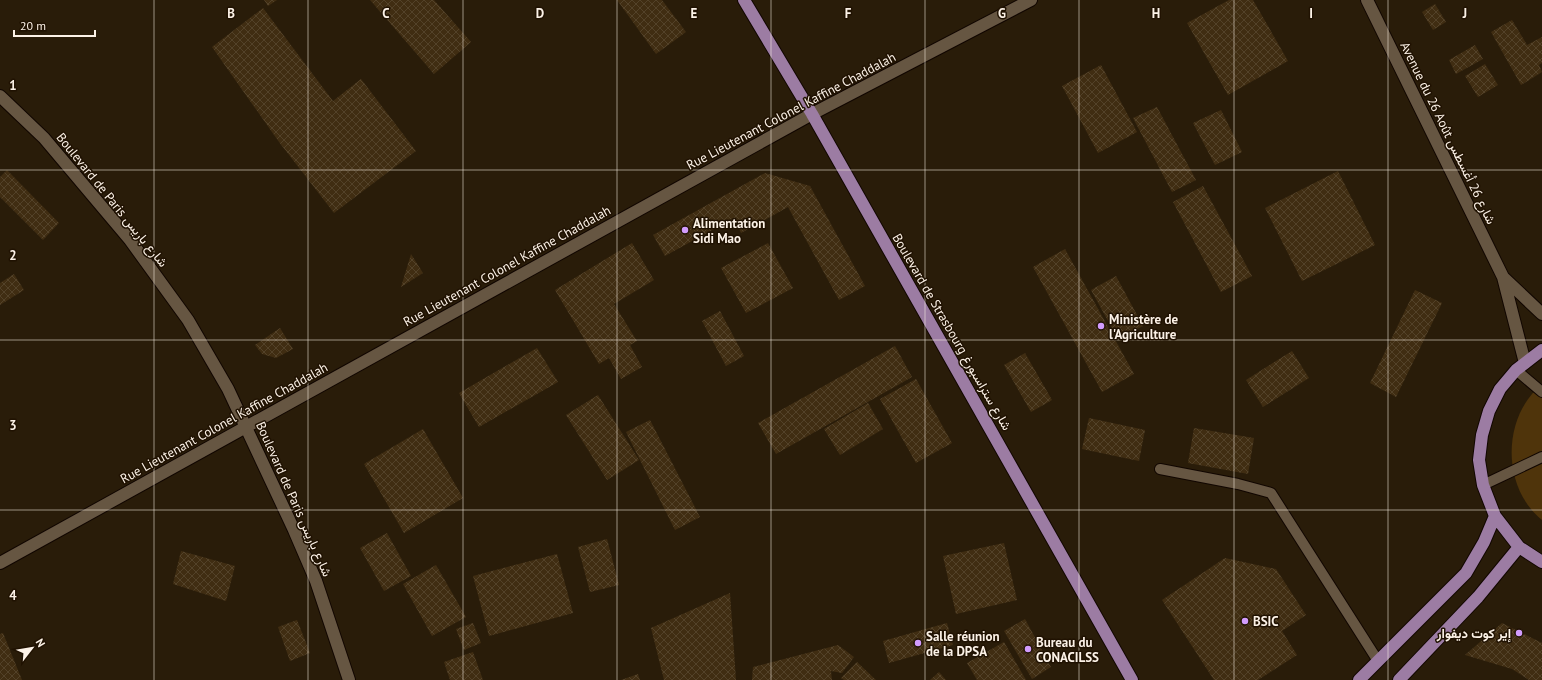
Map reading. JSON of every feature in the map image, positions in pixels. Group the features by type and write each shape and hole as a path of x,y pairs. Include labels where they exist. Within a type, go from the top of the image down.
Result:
{"main road":[{"name":"Boulevard de Strasbourg شارع ستراسبورغ","path":"744,0 812,114 1132,680"},
{"path":"1542,350 1520,366 1500,389 1488,411 1482,435 1479,460 1483,485 1495,516 1519,547 1542,562"},
{"path":"1359,680 1466,573 1484,542 1495,516"},
{"path":"1398,680 1478,597 1519,547"}],"street":[{"name":"Rue Lieutenant Colonel Kaffine Chaddalah","path":"0,563 812,114 1031,0"},
{"name":"Avenue du 26 Août شارع 26 أغسطس","path":"1367,0 1503,278 1520,366"},
{"name":"Boulevard de Paris شارع باريس","path":"0,96 44,138 130,240 188,320 228,389 247,426 316,581 349,680"},
{"name":"Avenue du 26 Août شارع 26 أغسطس","path":"1503,278 1542,314"}],"lane":[{"path":"1520,366 1542,392"},
{"path":"1483,485 1542,457"},
{"path":"1160,469 1238,484 1271,493 1378,662"}],"shaded area":[{"path":"1542,384 1542,520 1529,506 1519,489 1513,471 1512,452 1514,433 1519,415 1529,398"}],"building":[{"path":"264,0 277,0 268,6"},
{"path":"370,0 434,0 471,42 434,74"},
{"path":"617,0 662,0 686,32 656,54"},
{"path":"1229,0 1253,0 1288,61 1228,95 1187,23"},
{"path":"1435,4 1446,22 1433,30 1422,12"},
{"path":"263,8 333,101 361,79 416,151 334,213 279,142 212,47"},
{"path":"1512,20 1527,45 1542,37 1542,63 1539,65 1542,72 1521,85 1491,32"},
{"path":"1475,45 1483,59 1456,74 1449,60"},
{"path":"1485,64 1498,85 1478,97 1465,76"},
{"path":"1101,65 1137,132 1098,153 1062,86"},
{"path":"1157,107 1196,180 1172,192 1133,118"},
{"path":"1221,110 1242,152 1215,165 1193,123"},
{"path":"7,170 59,223 43,240 0,197 0,177"},
{"path":"1338,171 1375,245 1302,281 1265,208"},
{"path":"765,173 810,186 865,286 839,300 788,207 741,233 734,218 665,256 653,235"},
{"path":"1203,186 1252,276 1221,292 1173,202"},
{"path":"632,243 654,280 614,304 637,341 630,345 642,367 621,379 609,358 599,364 555,290"},
{"path":"768,243 793,288 746,313 721,268"},
{"path":"1065,249 1134,374 1102,392 1033,267"},
{"path":"411,254 423,273 401,287"},
{"path":"14,274 24,290 0,305 0,283"},
{"path":"1116,276 1143,326 1118,339 1091,290"},
{"path":"1415,290 1442,303 1396,397 1370,383"},
{"path":"720,311 744,356 726,366 702,321"},
{"path":"280,328 293,349 276,358 262,354 255,345"},
{"path":"895,346 912,377 776,454 758,423"},
{"path":"537,348 558,382 479,427 459,393"},
{"path":"1292,351 1309,378 1263,407 1246,380"},
{"path":"1025,353 1052,400 1031,412 1004,365"},
{"path":"916,379 952,443 916,463 880,399"},
{"path":"598,395 639,460 607,480 566,415"},
{"path":"868,403 883,429 840,455 824,429"},
{"path":"1089,418 1145,430 1139,461 1082,449"},
{"path":"650,420 700,517 675,530 626,432"},
{"path":"1194,428 1254,438 1248,474 1188,463"},
{"path":"423,429 463,498 404,533 364,464"},
{"path":"387,533 411,576 384,591 360,548"},
{"path":"607,539 619,585 590,592 578,547"},
{"path":"1004,543 1017,600 956,614 943,556"},
{"path":"181,551 235,566 226,601 173,584"},
{"path":"557,554 573,613 489,636 473,576"},
{"path":"1225,558 1276,569 1306,615 1282,631 1297,655 1258,680 1214,680 1162,600"},
{"path":"436,565 466,617 432,636 403,584"},
{"path":"730,593 736,680 664,680 651,628"},
{"name":"Bureau du CONACILSS","path":"1025,619 1051,667 1032,679 1004,631"},
{"path":"297,620 310,653 290,661 278,627"},
{"path":"473,623 481,643 464,650 456,629"},
{"name":"Salle réunion de la DPSA","path":"947,623 953,645 889,663 883,641"},
{"path":"1502,623 1542,643 1542,680 1529,680 1512,669 1465,655"},
{"path":"3,633 22,680 0,680 0,634"},
{"path":"1004,642 1026,680 977,680 967,663"},
{"path":"838,645 854,657 842,673 831,671 832,680 752,680 753,667"},
{"path":"473,652 483,680 450,680 444,662"},
{"path":"857,662 876,680 844,680 841,678"},
{"path":"939,672 946,680 930,680"},
{"path":"638,674 640,680 621,680"}],"place":[{"name":"Alimentation Sidi Mao","path":"685,230"},
{"name":"Ministère de l'Agriculture","path":"1101,326"},
{"name":"BSIC","path":"1245,621"},
{"name":"إير كوت ديفوار","path":"1519,633"},
{"name":"Salle réunion de la DPSA","path":"918,643"},
{"name":"Bureau du CONACILSS","path":"1028,649"}]}
